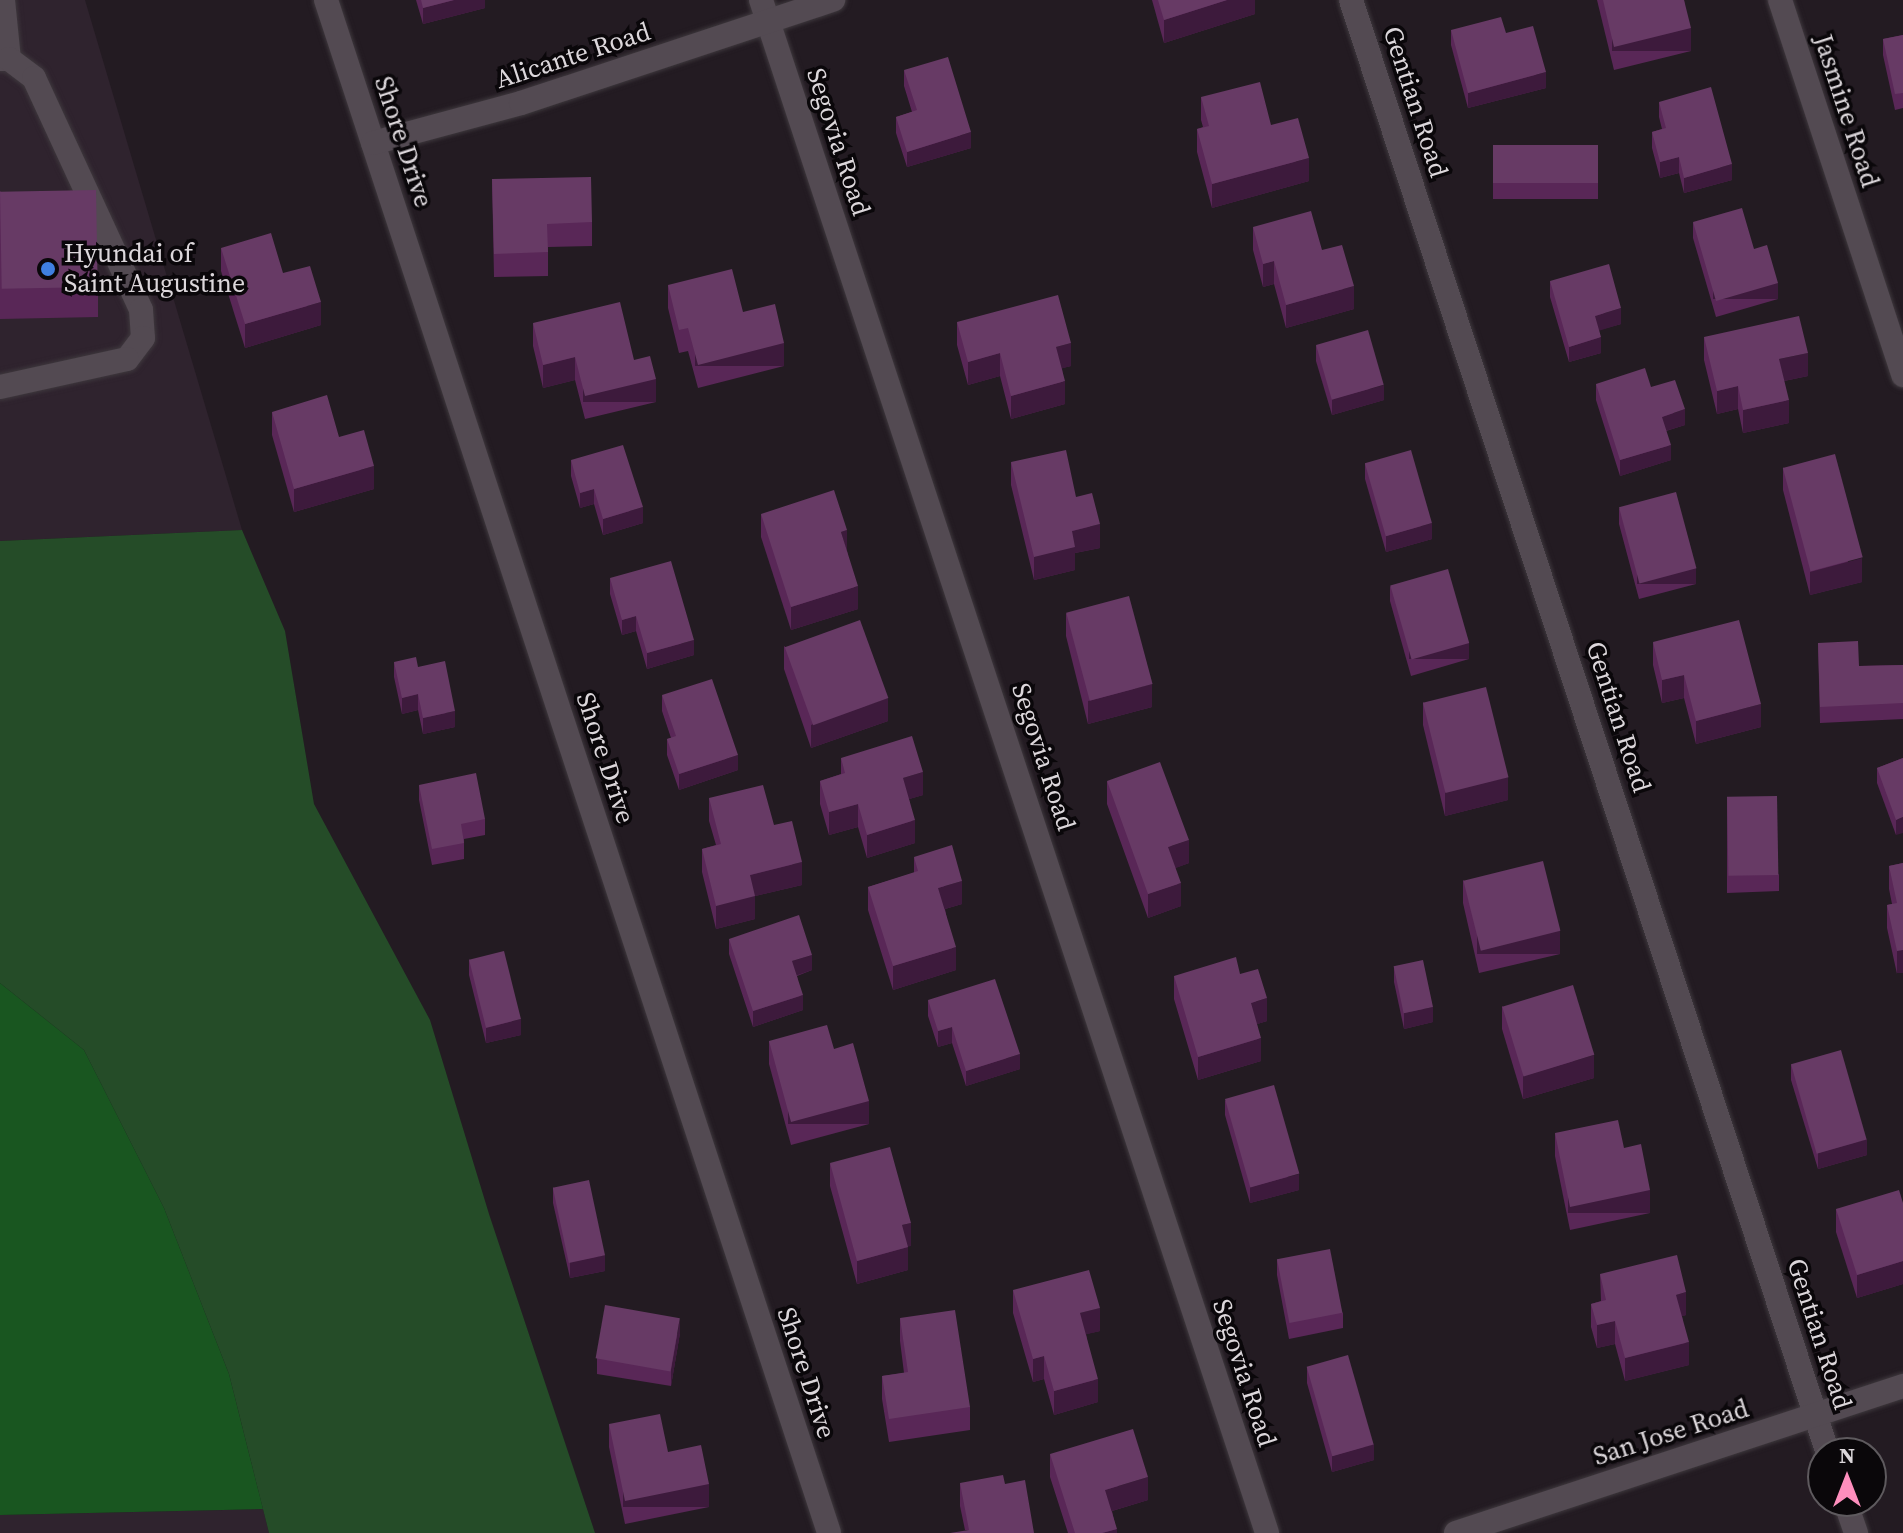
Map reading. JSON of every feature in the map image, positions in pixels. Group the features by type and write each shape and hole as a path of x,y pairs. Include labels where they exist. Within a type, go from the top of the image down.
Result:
{"street":[{"path":"0,387 127,359 143,338 141,310 34,78 5,59 3,0"},
{"name":"Shore Drive","path":"326,0 829,1533"},
{"name":"Alicante Road","path":"373,143 521,103 765,11 833,0"},
{"name":"Gentian Road","path":"1351,0 1823,1437"},
{"name":"Jasmine Road","path":"1780,0 1903,375"},
{"name":"Segovia Road","path":"765,11 1267,1533"},
{"name":"San Jose Road","path":"1456,1533 1903,1386"}],"shaded area":[{"path":"0,0 85,0 242,530 0,541"},
{"path":"263,1509 269,1533 0,1533 0,1515"}],"green space":[{"path":"242,530 285,631 314,804 430,1020 489,1214 595,1533 269,1533 229,1374 164,1208 84,1050 0,983 0,541"},
{"path":"0,983 84,1050 164,1208 229,1374 263,1509 0,1515"}],"building":[{"path":"421,0 454,0 423,8"},
{"path":"1158,0 1227,0 1164,20"},
{"path":"1603,0 1684,0 1691,28 1614,47"},
{"path":"1501,17 1506,33 1533,26 1546,72 1468,93 1451,30"},
{"path":"1903,35 1903,93 1895,94 1883,39"},
{"path":"948,57 971,132 907,152 896,117 917,110 904,70"},
{"path":"1260,82 1271,125 1298,118 1309,158 1212,184 1197,129 1209,126 1201,97"},
{"path":"1711,87 1732,164 1684,178 1679,157 1660,162 1652,132 1666,128 1659,102"},
{"path":"1493,145 1598,145 1598,183 1493,183"},
{"path":"591,177 592,222 547,224 548,252 494,254 492,179"},
{"name":"Hyundai of Saint Augustine","path":"96,190 98,287 2,289 0,192"},
{"path":"1742,208 1754,249 1767,245 1778,283 1716,301 1693,222"},
{"path":"1311,211 1322,250 1342,245 1354,286 1286,305 1274,261 1263,264 1253,227"},
{"path":"271,233 283,273 310,266 321,302 245,324 221,248"},
{"path":"1609,264 1621,308 1595,316 1601,337 1569,347 1550,281"},
{"path":"732,269 743,312 775,304 784,343 698,365 688,328 679,330 668,285"},
{"path":"1058,295 1071,343 1056,347 1065,381 1011,396 1000,353 968,362 957,322"},
{"path":"620,302 634,360 650,356 656,379 585,396 575,357 543,365 533,323"},
{"path":"1799,316 1808,353 1779,359 1789,400 1743,410 1738,386 1717,391 1704,337"},
{"path":"1368,330 1384,385 1332,400 1316,345"},
{"path":"1645,368 1651,387 1675,380 1685,409 1662,417 1671,445 1620,460 1596,384"},
{"path":"327,395 339,437 364,430 374,466 294,489 272,412"},
{"path":"623,445 643,507 603,519 594,489 580,493 571,460"},
{"path":"1066,450 1076,497 1092,493 1100,524 1072,531 1075,547 1034,557 1011,462"},
{"path":"1411,450 1432,523 1386,536 1365,463"},
{"path":"1835,454 1863,557 1811,571 1783,468"},
{"path":"834,490 847,530 841,532 858,586 791,607 761,514"},
{"path":"1676,492 1696,568 1639,584 1619,507"},
{"path":"671,561 694,640 647,653 636,616 622,620 610,578"},
{"path":"1448,569 1469,643 1412,660 1390,586"},
{"path":"1129,596 1153,684 1090,701 1066,613"},
{"path":"860,620 888,698 813,725 785,647"},
{"path":"1739,620 1761,704 1696,721 1684,675 1662,680 1653,642"},
{"path":"1858,641 1859,666 1903,665 1903,703 1820,707 1818,643"},
{"path":"416,657 418,667 445,661 455,711 423,718 418,694 402,698 394,662"},
{"path":"712,679 738,755 679,774 667,739 676,736 662,695"},
{"path":"1486,687 1508,777 1445,793 1423,703"},
{"path":"912,736 923,772 903,778 915,820 867,835 858,804 829,812 820,781 845,773 841,758"},
{"path":"1903,758 1903,817 1896,820 1877,768"},
{"path":"1160,762 1189,840 1168,847 1181,883 1148,894 1107,781"},
{"path":"476,773 485,819 461,824 464,843 432,849 419,785"},
{"path":"763,785 774,825 792,821 802,862 750,875 755,896 716,906 702,849 721,844 709,798"},
{"path":"1777,796 1778,875 1728,876 1727,797"},
{"path":"952,845 962,881 938,888 956,947 893,966 868,887 918,871 914,857"},
{"path":"1543,861 1560,931 1481,951 1463,881"},
{"path":"1903,863 1903,950 1897,951 1887,905 1897,903 1889,866"},
{"path":"799,915 812,955 792,961 803,995 753,1011 729,939"},
{"path":"504,951 521,1019 486,1028 469,960"},
{"path":"1236,957 1240,974 1258,969 1267,998 1251,1003 1261,1038 1198,1057 1174,976"},
{"path":"1423,960 1433,1007 1404,1013 1394,966"},
{"path":"995,979 1020,1054 966,1071 952,1027 938,1031 928,1000"},
{"path":"1573,985 1594,1055 1524,1076 1502,1007"},
{"path":"827,1025 834,1049 853,1043 869,1101 791,1122 769,1041"},
{"path":"1841,1050 1867,1139 1817,1154 1791,1064"},
{"path":"1274,1085 1299,1173 1250,1187 1225,1099"},
{"path":"1618,1120 1624,1148 1641,1144 1650,1190 1570,1207 1555,1133"},
{"path":"890,1147 911,1223 902,1225 908,1247 857,1261 830,1163"},
{"path":"589,1180 605,1255 569,1263 553,1188"},
{"path":"1899,1190 1903,1203 1903,1261 1857,1275 1836,1209"},
{"path":"1330,1249 1342,1313 1289,1323 1277,1259"},
{"path":"1677,1255 1686,1292 1676,1295 1689,1342 1625,1358 1615,1321 1597,1325 1591,1304 1606,1300 1600,1274"},
{"path":"1089,1270 1100,1308 1080,1313 1098,1379 1054,1391 1044,1356 1033,1359 1013,1290"},
{"path":"605,1305 680,1318 670,1371 596,1358"},
{"path":"955,1310 970,1407 889,1419 882,1376 908,1372 900,1318"},
{"path":"1348,1355 1374,1444 1332,1456 1307,1367"},
{"path":"660,1414 668,1452 701,1445 709,1484 625,1501 609,1424"},
{"path":"1133,1429 1148,1477 1105,1490 1117,1529 1102,1533 1075,1533 1050,1454"},
{"path":"1003,1475 1005,1484 1025,1480 1034,1533 950,1533 969,1530 960,1483"}],"place":[{"name":"Hyundai of Saint Augustine","path":"48,269"}]}
